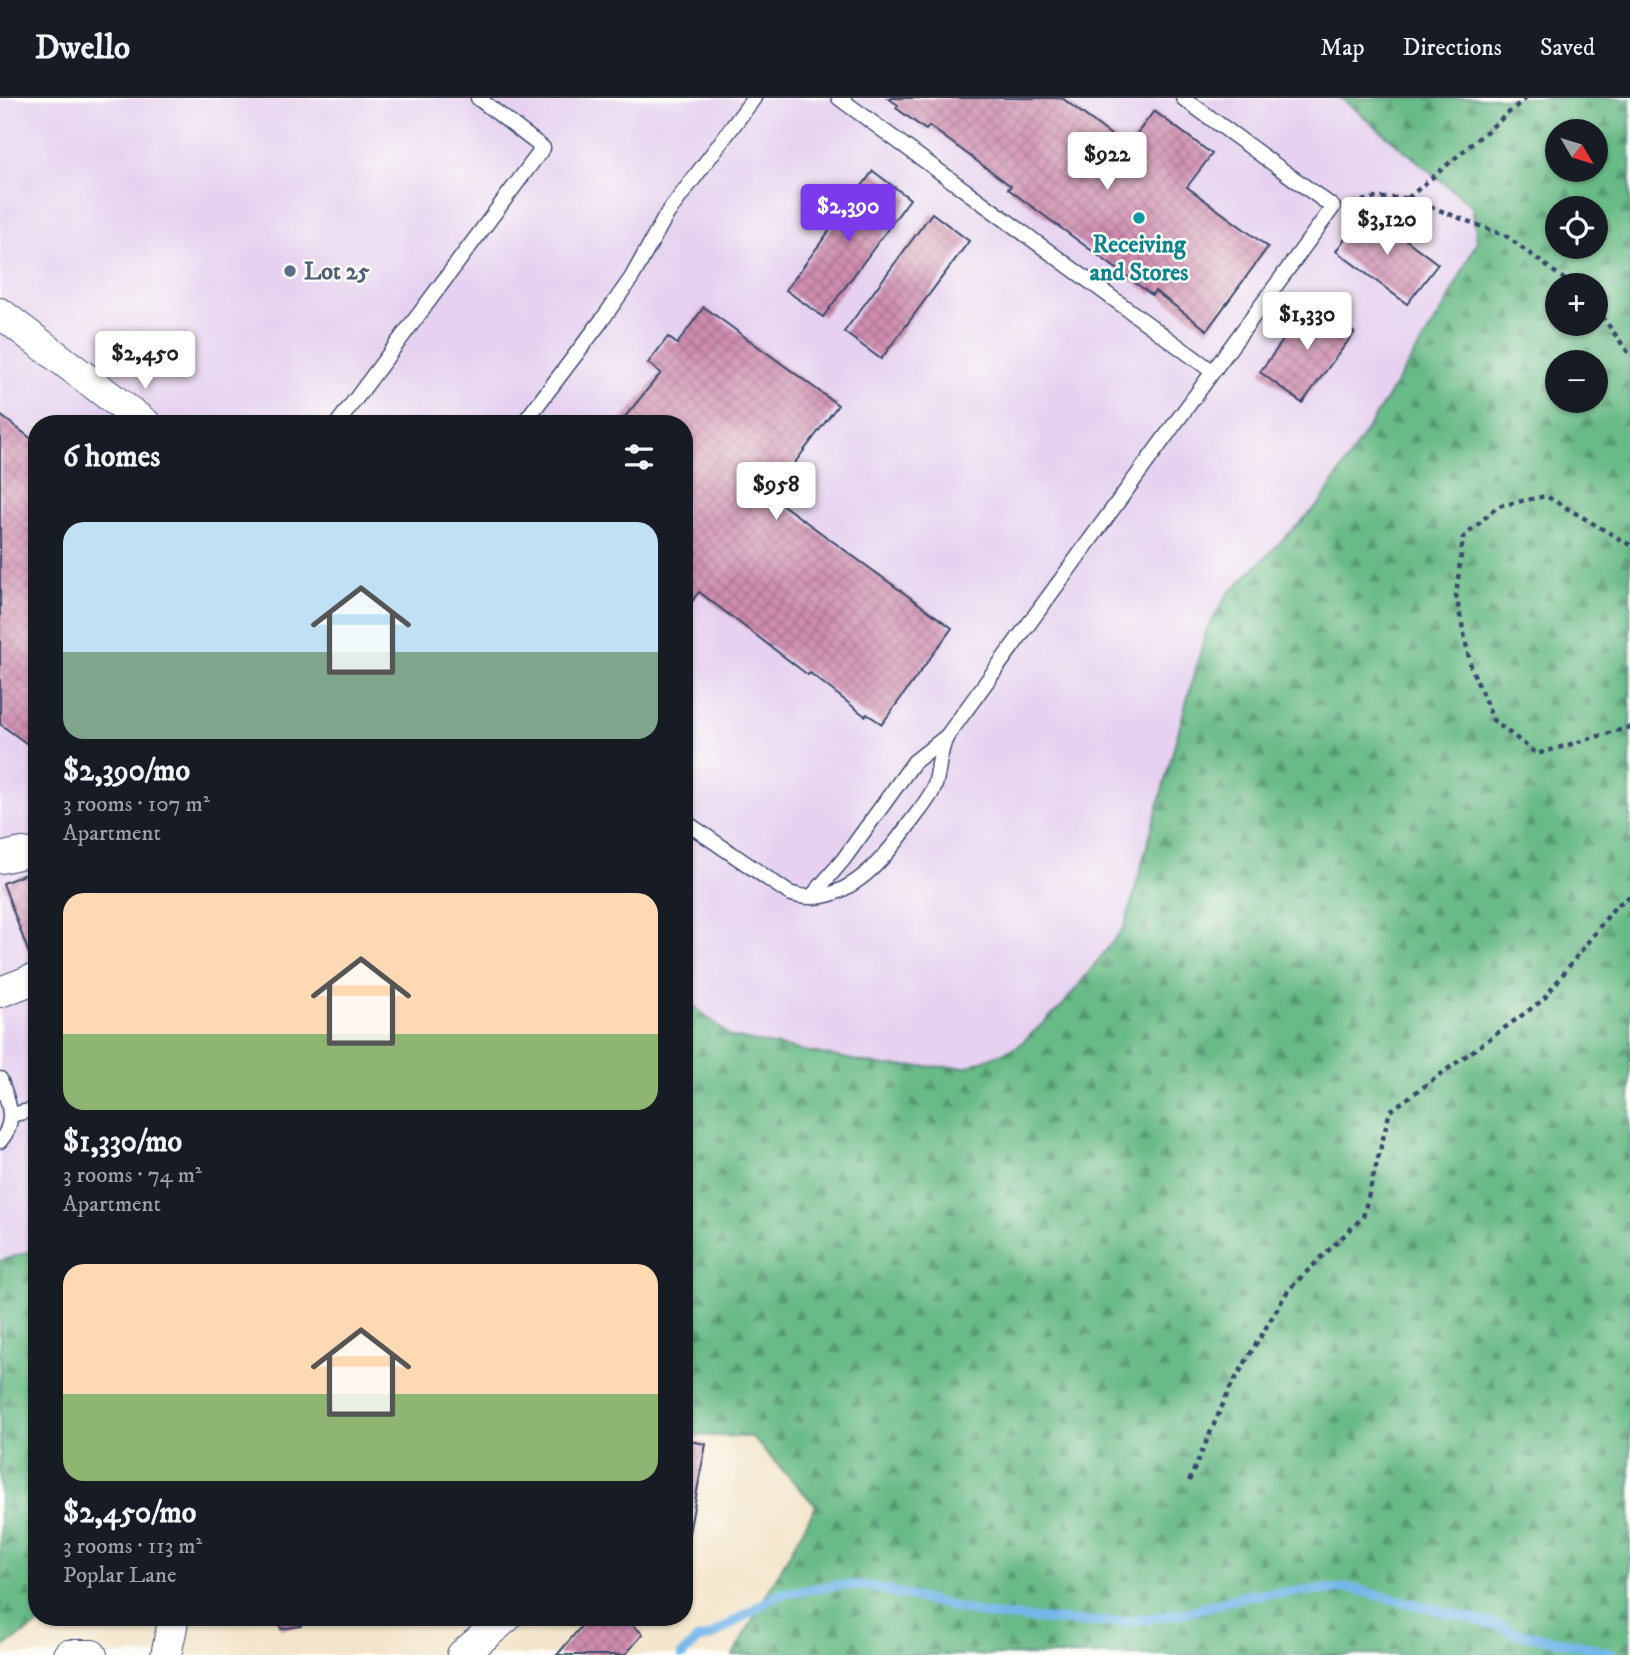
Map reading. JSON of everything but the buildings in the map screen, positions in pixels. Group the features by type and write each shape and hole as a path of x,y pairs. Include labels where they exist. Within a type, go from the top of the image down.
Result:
{"street":[{"path":"0,313 125,415"},
{"path":"0,858 28,854"},
{"path":"0,992 28,981"},
{"path":"166,1655 172,1626"},
{"path":"462,1655 496,1626"},
{"path":"68,1655 92,1655"}],"lane":[{"path":"344,415 544,148 478,98"},
{"path":"530,415 602,320 632,277 667,214 754,98"},
{"path":"839,98 1212,371"},
{"path":"812,896 843,860 914,762 947,736 1333,207 1183,98"},
{"path":"693,827 779,888 796,895 812,896 845,888 868,874 891,850 930,797 947,736"},
{"path":"0,1079 11,1115 10,1124 0,1141"},
{"path":"11,1115 28,1111"}],"path":[{"path":"1408,198 1526,98"},
{"path":"1333,207 1376,198 1408,198 1506,236 1557,273"},
{"path":"1608,325 1630,355"},
{"path":"1630,545 1546,496 1498,506 1464,538 1456,596 1471,667 1493,720 1537,754 1630,727"},
{"path":"1189,1481 1230,1388 1289,1289 1363,1217 1390,1111 1543,1000 1615,907 1630,896"}],"shaded area":[{"path":"0,98 1630,98 1608,169 1608,119 1545,119 1545,182 1604,182 1600,196 1545,196 1545,259 1558,259 1558,273 1545,273 1545,309 1397,588 752,1437 693,1435 693,415 28,415 28,1424 0,1427"}],"green space":[{"path":"1341,98 1630,98 1630,1655 733,1655 816,1506 752,1437 693,1435 693,1005 731,1037 885,1066 967,1067 1017,1047 1062,1006 1125,926 1206,631 1228,594 1321,502 1445,306 1477,241 1472,206"},
{"path":"28,1252 28,1626 37,1626 0,1649 0,1261"}],"waterway":[{"path":"682,1655 697,1640 710,1637 779,1594 840,1585 868,1586 987,1615 1078,1622 1124,1622 1185,1613 1249,1595 1350,1588 1504,1627 1511,1632 1589,1647 1613,1655"}],"place":[{"name":"Receiving and Stores","path":"1139,218"},
{"name":"Lot 25","path":"290,271"}]}
